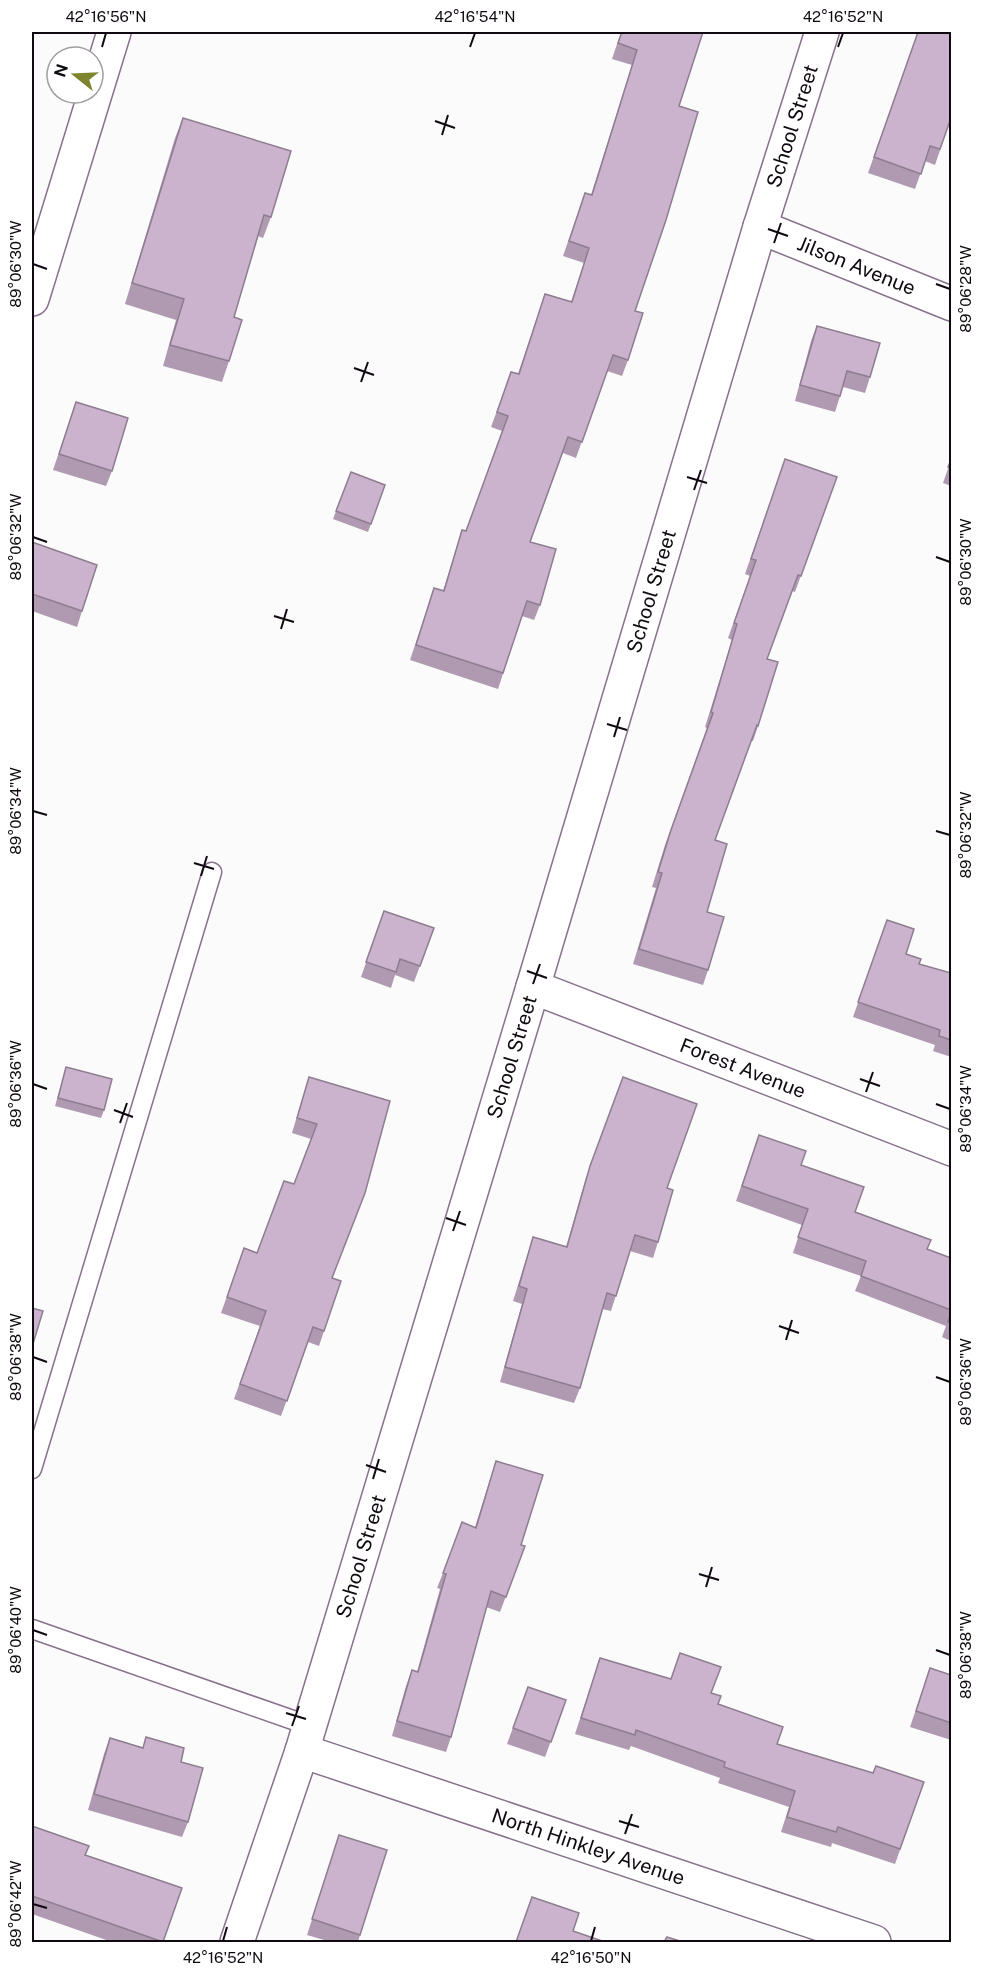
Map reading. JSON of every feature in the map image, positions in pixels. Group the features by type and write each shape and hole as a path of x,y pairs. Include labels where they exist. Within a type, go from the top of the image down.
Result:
{"main road":[{"path":"32,298 114,32"},
{"name":"School Street","path":"237,1942 306,1738 760,226 822,32"},
{"name":"Jilson Avenue","path":"760,226 951,304"},
{"name":"Forest Avenue","path":"533,987 951,1149"},
{"name":"North Hinkley Avenue","path":"306,1738 874,1942"}],"lane":[{"path":"32,1469 212,872"},
{"path":"32,1629 306,1738"}],"building":[{"path":"622,32 703,32 679,106 698,112 666,220 635,311 643,313 628,360 613,355 582,442 568,437 530,542 556,549 540,605 527,601 503,673 416,645 434,588 444,591 462,530 466,531 508,416 497,412 511,372 519,374 545,294 572,302 589,248 569,241 585,193 592,195 637,50 618,43"},
{"path":"918,32 951,32 951,118 940,149 930,146 921,174 874,157"},
{"path":"183,118 291,151 271,217 264,215 234,317 242,320 229,361 170,345 184,299 132,283"},
{"path":"817,326 880,343 870,377 847,371 840,396 800,385"},
{"path":"76,402 128,418 112,471 59,454"},
{"path":"785,459 837,477 801,576 798,575 767,659 778,662 758,726 715,840 727,844 707,912 724,917 708,970 639,949 662,873 658,872 671,830 713,713 711,712 737,624 734,623 756,560 751,559"},
{"path":"351,472 385,485 371,524 336,511"},
{"path":"32,542 97,565 82,611 32,594"},
{"path":"384,911 434,928 420,966 400,959 396,972 366,962"},
{"path":"887,920 914,929 906,954 921,959 919,964 951,973 951,1040 939,1036 940,1030 858,1002"},
{"path":"66,1067 112,1079 104,1110 58,1098"},
{"path":"309,1077 390,1101 365,1193 332,1278 341,1281 324,1331 313,1327 287,1401 240,1384 266,1311 227,1297 244,1248 257,1253 284,1181 294,1184 317,1124 297,1118"},
{"path":"623,1077 697,1104 667,1188 673,1190 658,1242 635,1235 616,1296 607,1293 580,1388 505,1367 527,1289 519,1286 533,1237 567,1247 590,1166"},
{"path":"759,1135 806,1151 801,1165 864,1187 855,1212 931,1240 927,1249 951,1258 951,1310 861,1276 866,1261 798,1237 808,1209 742,1186"},
{"path":"32,1308 43,1311 32,1347"},
{"path":"496,1461 543,1475 521,1545 525,1546 506,1597 491,1591 451,1737 397,1721 412,1670 418,1672 446,1574 443,1573 462,1522 476,1528"},
{"path":"680,1653 721,1667 711,1693 721,1696 718,1704 783,1727 777,1744 873,1773 876,1766 924,1782 900,1849 838,1827 836,1832 787,1817 795,1791 724,1767 725,1762 636,1730 635,1735 581,1718 600,1658 671,1679"},
{"path":"930,1668 951,1675 951,1723 916,1711"},
{"path":"528,1687 566,1700 551,1742 513,1728"},
{"path":"146,1737 184,1748 181,1762 203,1768 188,1822 94,1794 110,1738 143,1748"},
{"path":"32,1826 89,1846 85,1855 182,1888 163,1942 32,1896"},
{"path":"339,1835 387,1850 360,1935 312,1919"},
{"path":"532,1897 579,1913 573,1931 605,1942 516,1942"},
{"path":"667,1937 683,1942 664,1942"}]}
